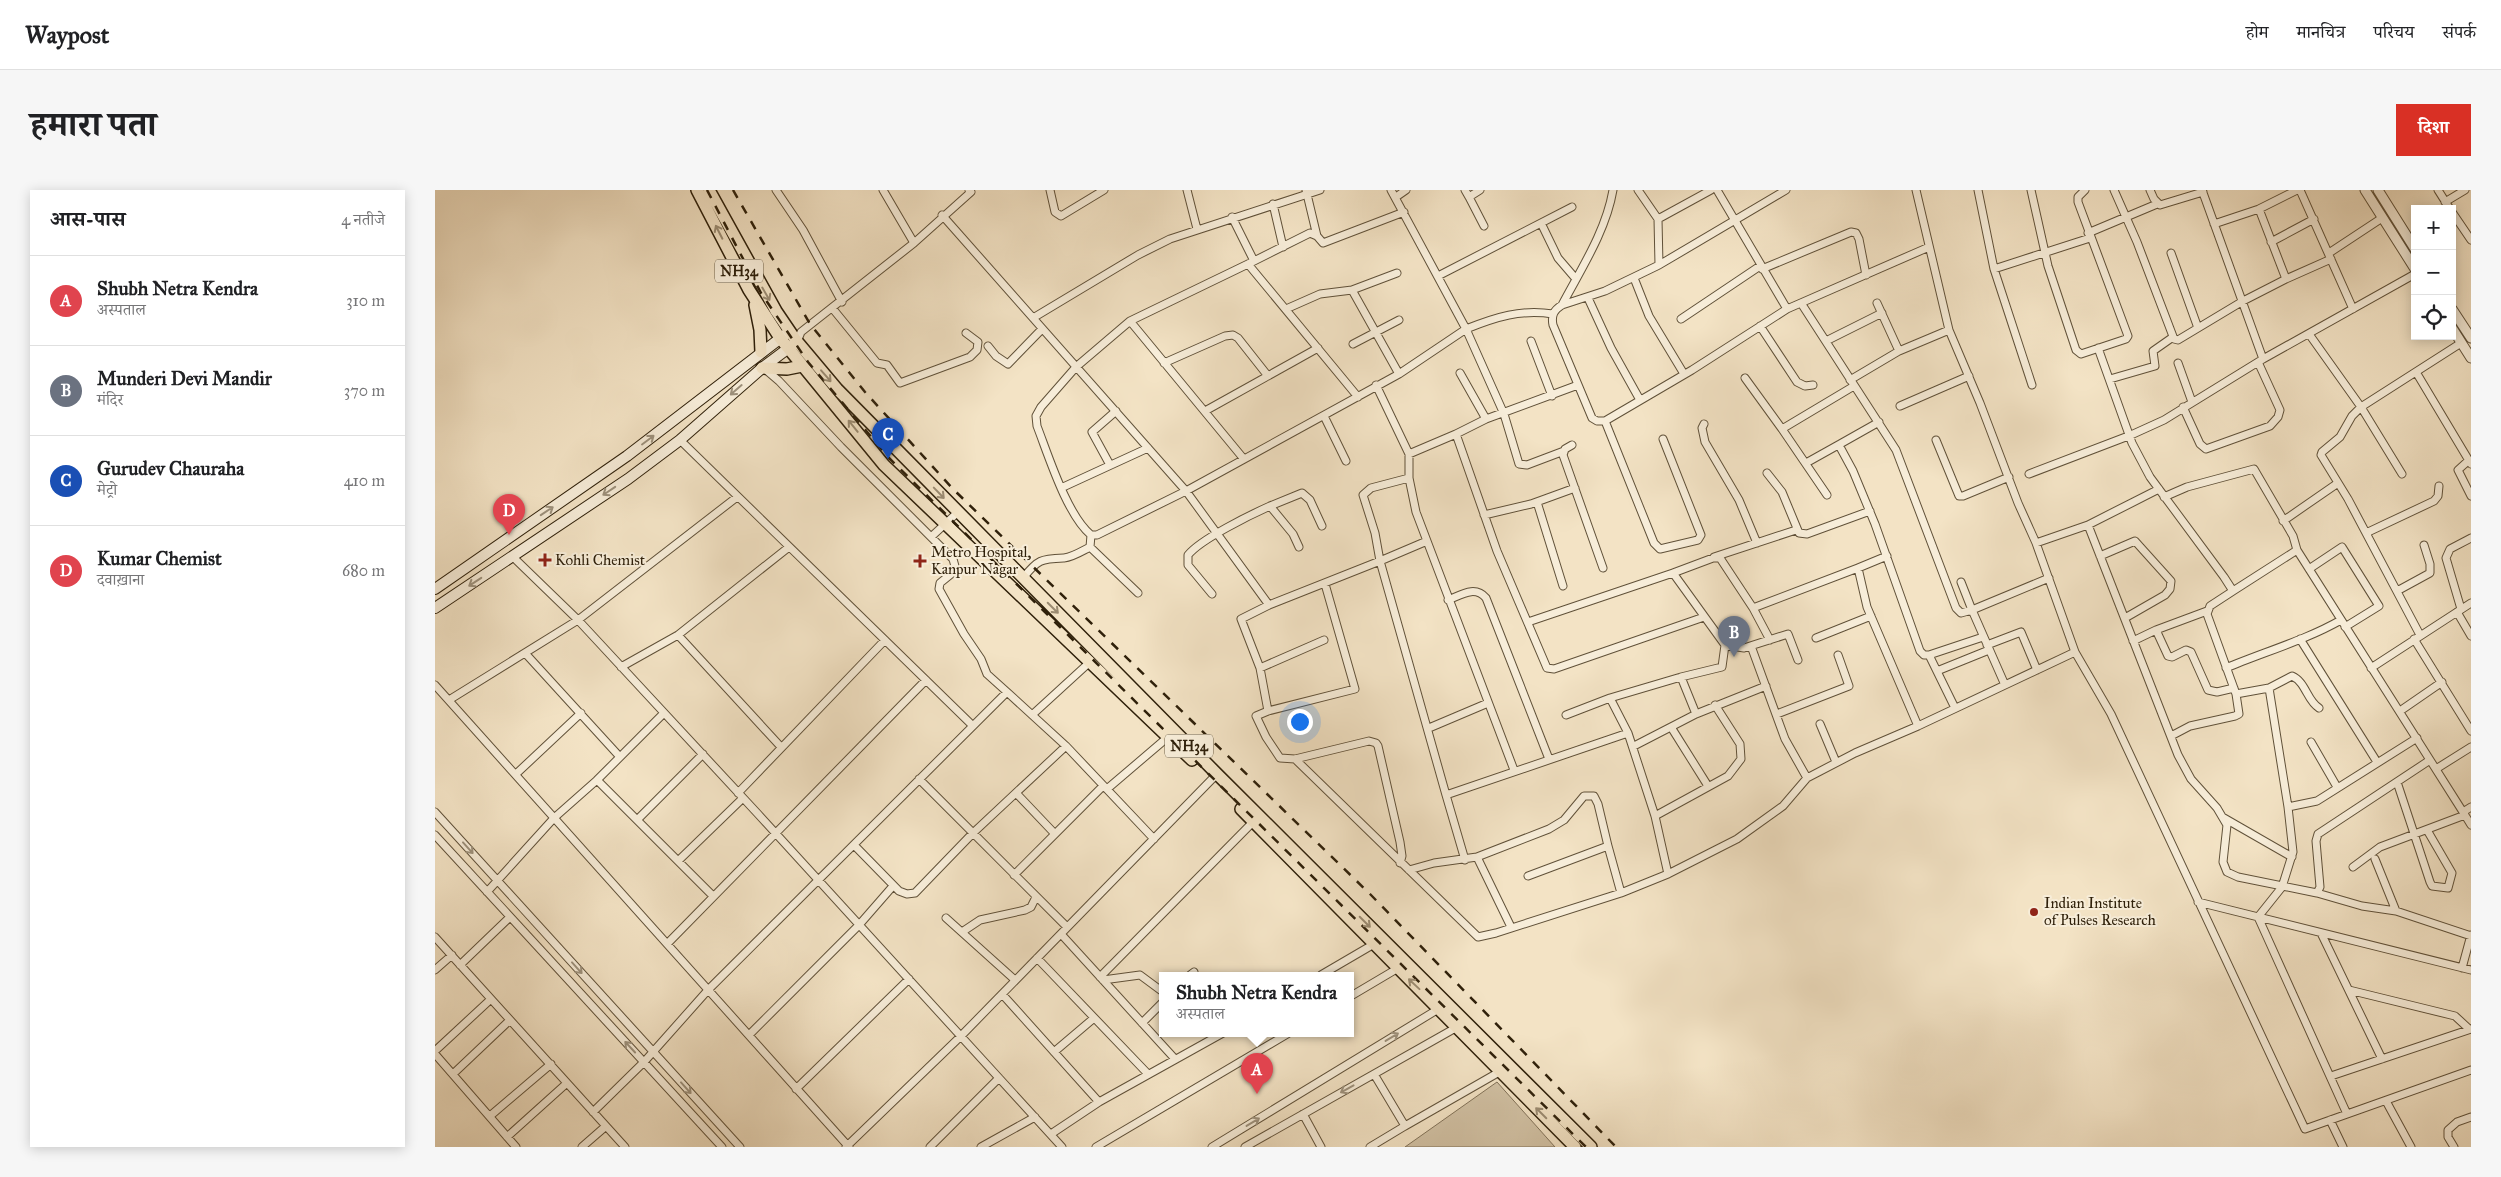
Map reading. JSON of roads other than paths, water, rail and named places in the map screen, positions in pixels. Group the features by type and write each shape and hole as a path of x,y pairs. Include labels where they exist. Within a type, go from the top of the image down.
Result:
{"highway":[{"name":"NH34","path":"697,190 749,290 837,389 1402,966 1591,1147"},
{"name":"NH34","path":"709,190 791,339 802,366 884,464 1168,737 1215,777 1253,822 1374,944 1402,966"},
{"path":"749,290 759,320 761,352"},
{"path":"762,368 787,369 802,366"},
{"name":"NH34","path":"1462,1024 1501,1071 1575,1147"}],"main road":[{"path":"435,589 627,456 761,352 791,339"},
{"path":"435,608 513,558 681,440 762,368 791,339"}],"street":[{"path":"776,190 803,230 842,302"},
{"path":"883,190 914,243"},
{"path":"1049,190 1055,212 1061,216 1103,190"},
{"path":"1187,190 1197,229"},
{"path":"1033,318 1146,250 1169,239 1307,192 1320,190"},
{"path":"1406,190 1393,193 1466,329 1504,414 1521,466 1563,451 1573,445"},
{"path":"1480,190 1467,193 1484,226"},
{"path":"1317,236 1310,233 1130,321 1076,367 1036,416 1037,426 1061,488 1080,526 1091,535 1097,536 1186,491 1243,458 1324,416 1399,374 1466,329 1514,313 1536,312 1553,314 1562,306 1576,279 1609,209 1613,190"},
{"path":"1639,190 1657,219 1659,265"},
{"path":"1657,219 1711,190"},
{"path":"1717,190 1733,221 1787,309"},
{"path":"1562,306 1588,298 1635,278 1786,190"},
{"path":"1916,190 1949,330 1969,376 2018,503 2036,543 2075,652 2111,714 2305,1129 2471,1070"},
{"path":"1978,190 1994,269 2032,385"},
{"path":"2031,190 2054,286 2077,352 2081,354 2126,339 2128,336 2089,236 2078,202 2078,197 2085,190"},
{"path":"2114,190 2173,337 2177,341 2243,301 2330,256 2382,218"},
{"path":"2150,190 2157,204"},
{"path":"2214,224 2259,209 2299,190 2314,219 2353,309"},
{"path":"2365,190 2411,262"},
{"path":"2377,190 2411,243"},
{"path":"2438,190 2447,205"},
{"path":"2445,202 2465,190"},
{"path":"791,339 842,302 914,243 942,215 971,191"},
{"path":"1994,269 2089,236 2157,204 2162,205 2202,191 2243,301 2260,361 2279,410 2278,417 2270,426 2206,449 2200,444 2183,408"},
{"path":"1307,192 1320,242 1325,242 1404,212"},
{"path":"1273,204 1283,247"},
{"path":"1438,276 1572,207"},
{"path":"2259,209 2286,280"},
{"path":"942,215 1186,491 1269,605"},
{"path":"1232,218 1251,262 1285,309 1358,397"},
{"path":"2456,218 2471,240"},
{"path":"2271,242 2314,219"},
{"path":"1541,223 1563,265 1576,279"},
{"path":"1681,319 1761,267 1851,232 1855,233 1859,239 1866,275"},
{"path":"1553,314 1553,325 1592,418 1597,421 1605,421 1787,309 1929,247"},
{"path":"2171,253 2198,328"},
{"path":"1285,309 1320,294 1352,290 1397,273"},
{"path":"2029,474 2131,435 2164,420 2260,361 2411,276"},
{"path":"1635,278 1649,316 1684,374"},
{"path":"1352,290 1399,374"},
{"path":"1588,298 1611,348 1640,400"},
{"path":"1801,303 1879,422 1900,458 1956,608 1961,613 1972,610 2049,578"},
{"path":"1877,303 1899,352"},
{"path":"833,309 877,363 887,365 900,383 970,357 977,350 979,342 965,333"},
{"path":"1826,341 1882,313"},
{"path":"2456,315 2471,338"},
{"path":"1353,344 1399,320"},
{"path":"1130,321 1243,458"},
{"path":"1760,326 1797,382 1805,386 1813,385"},
{"path":"988,346 1001,360 1009,364 1042,329"},
{"path":"1782,429 1899,352 1949,330"},
{"path":"2309,334 2361,408 2402,474"},
{"path":"1164,363 1225,336 1233,335 1268,376"},
{"path":"2456,335 2471,358"},
{"path":"2111,379 2155,366 2153,351 2173,337"},
{"path":"1531,341 1552,396"},
{"path":"2461,343 2361,408 2352,416 2340,437 2321,455 2397,591 2417,637 2471,731"},
{"path":"1205,411 1318,348"},
{"path":"2098,348 2111,379 2131,435 2132,443 2159,489 2233,591"},
{"path":"2178,363 2192,402"},
{"path":"762,368 779,381 957,566 957,570 940,583 939,589 964,634 983,662 987,674 1066,746 1154,839"},
{"path":"2416,372 2470,462 2458,470 2471,496"},
{"path":"1460,373 1486,419"},
{"path":"1900,406 1969,376"},
{"path":"1745,378 1827,495"},
{"path":"1377,385 1409,454 1409,478 1416,512 1513,770"},
{"path":"1409,454 1486,419 1504,414 1578,385"},
{"path":"1110,465 1092,432 1116,411"},
{"path":"1324,416 1346,461"},
{"path":"1605,421 1654,543 1659,549 1697,540 1701,535 1663,439"},
{"path":"1806,463 1879,422"},
{"path":"1704,424 1702,428 1705,442 1739,500 1757,543"},
{"path":"1456,434 1497,551 1543,662 1551,669 1703,617"},
{"path":"681,440 737,497 972,725"},
{"path":"1936,440 1959,496 2009,477"},
{"path":"1840,444 1870,511 1920,651 1924,655 1929,655 1983,637"},
{"path":"1061,488 1148,448"},
{"path":"1563,451 1603,568"},
{"path":"2164,496 2187,487 2253,468 2293,536 2297,550 2471,825"},
{"path":"1767,474 1786,500 1796,530 1799,533 1807,534 1870,511"},
{"path":"1409,478 1371,488 1363,496 1375,533 1380,561 1465,860"},
{"path":"2283,521 2338,483"},
{"path":"2366,533 2434,501 2438,496 2439,486"},
{"path":"1485,516 1537,502 1575,488"},
{"path":"2036,543 2088,525 2159,489"},
{"path":"1212,594 1188,565 1186,559 1190,552 1217,534 1270,506 1301,493 1310,500 1322,526"},
{"path":"449,700 578,620 737,497"},
{"path":"1537,502 1563,586"},
{"path":"1270,506 1293,534 1299,547"},
{"path":"931,537 958,512"},
{"path":"2088,525 2171,736 2191,779 2224,818 2292,857"},
{"path":"1528,622 1796,530"},
{"path":"1090,547 1091,535"},
{"path":"2471,538 2450,549 2446,558 2459,610 2471,636"},
{"path":"2100,556 2135,541 2171,581 2171,589 2165,595 2125,618"},
{"path":"1268,712 1260,668 1241,619 1269,605 1427,542"},
{"path":"2397,591 2430,573 2431,564 2424,545"},
{"path":"621,667 678,635 789,547"},
{"path":"1023,578 1032,566 1045,558 1074,555 1090,547"},
{"path":"1090,547 1138,594"},
{"path":"2227,668 2300,639 2314,636 2379,606 2342,547 2309,569"},
{"path":"2133,641 2156,630 2207,611 2210,606 2297,550"},
{"path":"1753,608 1887,556"},
{"path":"513,558 578,620 703,754 1062,1147"},
{"path":"1713,558 1724,562 1753,608 1770,640"},
{"path":"1857,568 1871,616 1918,726"},
{"path":"1673,573 1725,645 1738,648 1751,646 1788,634 1798,660"},
{"path":"1961,582 2005,685"},
{"path":"1325,584 1355,689 1256,716 1280,758 1295,759 1369,741 1376,742 1401,842 1402,856 1400,863"},
{"path":"1448,600 1473,590 1482,593 1487,598 1549,759"},
{"path":"2371,668 2471,603"},
{"path":"2171,736 2190,726 2238,716 2239,710 2235,691 2207,611"},
{"path":"1816,638 1871,616"},
{"path":"2156,630 2168,656 2172,657 2188,650 2191,652 2207,690 2217,692 2269,688 2290,676 2295,677 2313,704 2319,708"},
{"path":"1937,671 2021,632 2037,670"},
{"path":"678,635 781,747"},
{"path":"2300,639 2377,762"},
{"path":"678,861 741,795 781,747 885,640"},
{"path":"1260,668 1324,640"},
{"path":"1566,715 1611,698 1722,667 1725,645"},
{"path":"1751,646 1785,739 1807,778"},
{"path":"1295,759 1478,937 1621,893 1668,874 1737,838 1783,806 1807,778 1836,762 1918,726 2075,652"},
{"path":"525,653 620,757"},
{"path":"1777,714 1849,686 1838,655"},
{"path":"1929,655 1955,708"},
{"path":"1032,715 1091,661"},
{"path":"1681,677 1696,714"},
{"path":"667,944 926,680"},
{"path":"2400,711 2442,682"},
{"path":"435,685 847,1147 961,1036 1215,777"},
{"path":"1634,746 1715,705 1766,686"},
{"path":"2258,917 2282,887 2292,857 2288,808 2269,688"},
{"path":"593,1112 644,1062 708,990 1007,692"},
{"path":"1611,698 1634,746 1655,816 1668,874"},
{"path":"1429,728 1488,703"},
{"path":"1655,816 1728,776 1741,759 1742,751 1740,744 1715,705"},
{"path":"515,774 581,713"},
{"path":"487,892 555,818 597,780 664,713"},
{"path":"1821,724 1836,762"},
{"path":"1671,727 1708,786"},
{"path":"1446,795 1513,770 1628,733"},
{"path":"1014,875 1105,787 1168,737"},
{"path":"2288,808 2311,803 2417,738"},
{"path":"2311,742 2337,786"},
{"path":"854,845 893,886 907,894 919,890 973,833 1017,794 1066,746"},
{"path":"2436,770 2471,747"},
{"path":"637,820 703,754"},
{"path":"2317,893 2320,887 2317,836 2430,760"},
{"path":"919,779 1067,927"},
{"path":"597,780 713,896"},
{"path":"2397,782 2431,885 2447,888 2452,874 2427,830"},
{"path":"1017,794 1055,834"},
{"path":"1409,870 1434,863 1477,857 1559,824 1584,796 1591,794 1598,804 1621,893"},
{"path":"2353,867 2380,847 2464,814 2471,807"},
{"path":"435,812 740,1147"},
{"path":"2224,818 2227,830 2223,862 2227,872 2282,887 2317,893 2362,906 2396,911 2471,936 2462,968"},
{"path":"1102,979 1253,822"},
{"path":"435,835 722,1147"},
{"path":"1528,876 1608,846"},
{"path":"1477,857 1511,927"},
{"path":"2375,859 2396,911"},
{"path":"749,1035 859,925 893,886"},
{"path":"963,932 980,920 1025,910 1031,907 1036,897"},
{"path":"2198,902 2471,970"},
{"path":"460,964 510,917"},
{"path":"2258,917 2347,1114"},
{"path":"947,918 1015,980"},
{"path":"2321,933 2382,1059"},
{"path":"1061,934 1175,1059"},
{"path":"435,937 625,1147"},
{"path":"1326,972 1374,944"},
{"path":"435,970 452,955"},
{"path":"1037,958 1147,1074"},
{"path":"1354,994 1402,966"},
{"path":"1102,979 1140,975 1159,989"},
{"path":"797,1089 909,980"},
{"path":"2349,990 2455,1016 2470,1029"},
{"path":"1002,994 1099,1102"},
{"path":"491,999 435,1052 516,1147"},
{"path":"1142,1023 1159,1006"},
{"path":"1212,1147 1443,1006"},
{"path":"1054,1052 1094,1018"},
{"path":"453,1074 510,1020"},
{"path":"1245,1147 1462,1024"},
{"path":"2331,1076 2470,1029"},
{"path":"1051,1134 1099,1102 1216,1037"},
{"path":"1096,1147 1282,1037"},
{"path":"490,1116 551,1064"},
{"path":"1370,1147 1501,1071"},
{"path":"1374,1074 1405,1126"},
{"path":"930,1147 999,1078"},
{"path":"507,1137 567,1083"},
{"path":"2387,1101 2411,1147"},
{"path":"1303,1114 1321,1147"},
{"path":"981,1147 1035,1117"},
{"path":"2454,1147 2447,1137 2448,1130 2457,1122 2471,1117"},
{"path":"2330,1120 2343,1147"},
{"path":"582,1147 606,1126"}],"railway":[{"path":"707,190 761,293 808,362 889,458 1586,1147"},
{"path":"733,190 810,324 865,392 953,489 1370,894 1616,1147"}],"place":[{"name":"Gurudev Chauraha","path":"888,459"},
{"name":"Kumar Chemist","path":"509,535"},
{"name":"Kohli Chemist","path":"545,560"},
{"name":"Metro Hospital, Kanpur Nagar","path":"920,561"},
{"name":"Munderi Devi Mandir","path":"1734,657"},
{"name":"Indian Institute of Pulses Research","path":"2034,912"},
{"name":"Shubh Netra Kendra","path":"1257,1094"}]}
